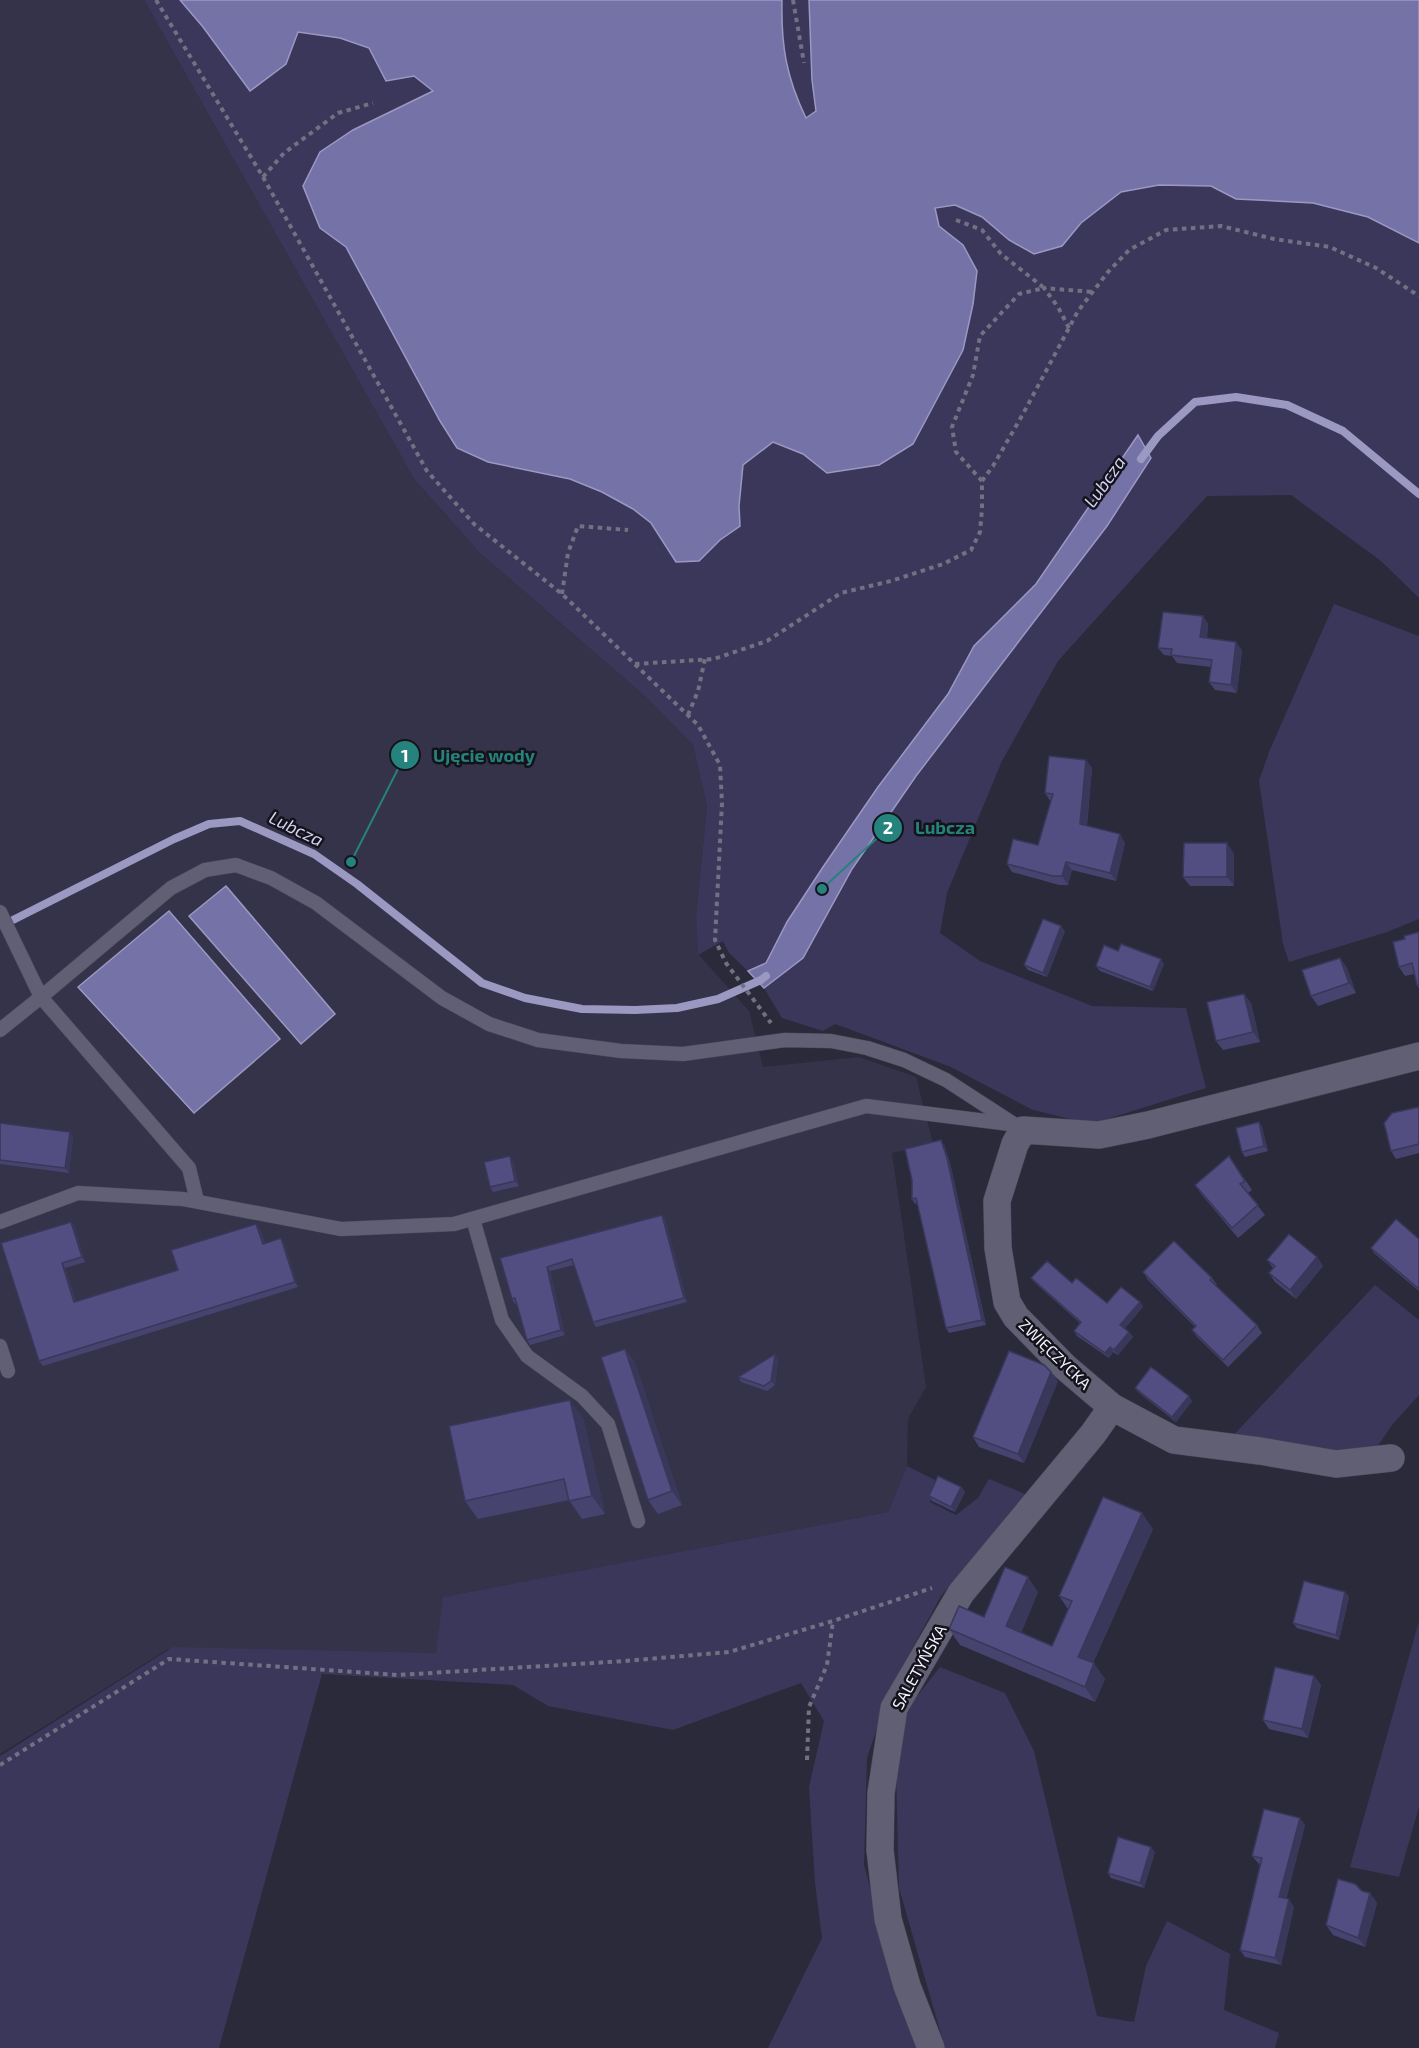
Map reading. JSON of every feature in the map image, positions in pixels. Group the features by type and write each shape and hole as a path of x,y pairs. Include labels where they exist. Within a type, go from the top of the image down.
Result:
{"street":[{"path":"1019,1127 1099,1135 1148,1125 1419,1056"},
{"name":"ZWIĘCZYCKA","path":"1019,1127 997,1201 998,1248 1007,1302 1016,1317 1065,1367 1112,1407 1174,1440 1336,1464 1391,1458"},
{"name":"SALETYŃSKA","path":"931,2048 907,1986 888,1919 880,1850 881,1793 894,1708 961,1593 1093,1434 1112,1407"}],"lane":[{"path":"0,1030 171,888 205,870 236,865 271,878 316,903 442,998 489,1024 538,1040 621,1051 682,1054 785,1040 840,1043 867,1048 904,1060 946,1080 1019,1127"},
{"path":"0,912 41,997 189,1168 197,1201"},
{"path":"0,1222 78,1193 183,1199 341,1229 454,1224 866,1106 1019,1127"},
{"path":"473,1219 502,1320 527,1356 582,1396 608,1424 638,1521"},
{"path":"0,1346 8,1371"}],"path":[{"path":"156,0 263,177 427,471 474,524 562,594 698,725 720,765 722,803 715,940 726,963 757,1005"},
{"path":"793,0 804,63"},
{"path":"263,177 284,153 338,113 373,103"},
{"path":"956,220 982,230 1001,254 1044,288 1070,329"},
{"path":"634,664 714,659 767,641 841,593 891,581 943,564 971,550 980,532 982,481 1018,423 1078,311 1128,250 1166,230 1221,226 1330,247 1376,268 1419,296"},
{"path":"982,481 956,452 952,427 973,375 980,336 1019,294 1044,288 1093,292"},
{"path":"562,594 568,553 578,526 628,530"},
{"path":"688,715 698,691 705,659"},
{"path":"0,1765 169,1659 398,1674 625,1661 729,1652 932,1588 961,1593"},
{"path":"807,1760 809,1707 827,1665 833,1621"}],"shaded area":[{"path":"0,0 144,0 414,479 480,553 647,698 693,745 707,806 696,917 698,954 749,1011 763,1067 859,1057 916,1077 933,1144 892,1153 926,1387 908,1419 907,1466 888,1512 444,1597 436,1653 168,1649 0,1754"},
{"path":"144,0 1419,0 1419,598 1381,561 1291,495 1207,496 1058,661 1002,761 947,893 940,933 980,961 1092,1006 1186,1008 1206,1088 1091,1124 1033,1110 951,1067 835,1024 823,1031 782,1018 764,988 803,958 852,869 916,776 1107,526 1151,458 1139,436 1036,584 974,646 948,694 878,787 823,867 787,922 766,963 748,971 729,953 723,941 698,955 696,917 707,806 693,745 647,698 480,553 414,479"},
{"path":"180,0 782,0 784,46 789,75 806,118 816,111 812,80 809,0 1419,0 1419,243 1368,217 1313,203 1236,199 1211,186 1159,185 1121,192 1081,223 1062,246 1034,254 1009,240 982,217 955,205 935,208 939,226 963,245 977,271 973,304 963,350 913,444 879,465 827,473 803,454 773,442 743,465 739,506 740,526 720,540 699,561 676,562 651,523 633,509 602,492 570,479 488,462 457,448 440,421 346,247 320,228 303,186 320,152 353,130 433,91 414,76 386,81 369,48 340,38 298,32 286,64 250,91"},
{"path":"1138,435 1151,458 1107,526 916,776 852,869 803,958 764,988 748,971 766,963 787,922 823,867 878,787 948,694 974,646 1036,584"},
{"path":"1334,604 1419,636 1419,919 1387,932 1289,962 1283,944 1259,781 1269,752"},
{"path":"226,886 335,1014 301,1044 189,916"},
{"path":"169,911 280,1039 194,1113 78,987"},
{"path":"1375,1285 1419,1320 1419,1395 1392,1425 1375,1450 1340,1453 1229,1440"},
{"path":"907,1466 935,1480 930,1502 956,1515 978,1498 989,1479 1025,1494 941,1596 891,1687 867,1758 864,1865 888,1952 922,2048 768,2048 822,1938 815,1883 809,1787 824,1721 801,1683 673,1730 548,1706 513,1685 322,1674 219,2048 0,2048 0,1756 173,1647 436,1653 443,1597 888,1512"},
{"path":"1419,1621 1419,1807 1399,1877 1350,1867"},
{"path":"940,1667 1005,1693 1034,1751 1097,2016 1134,2022 1146,1966 1167,1921 1230,1954 1224,2010 1279,2033 1275,2048 945,2048 899,1888 896,1772 907,1709"}],"building":[{"path":"1163,612 1203,616 1200,637 1236,642 1231,685 1209,682 1212,660 1171,655 1172,649 1158,648"},
{"path":"1049,756 1086,760 1080,824 1120,834 1110,873 1066,862 1062,876 1053,876 1007,864 1013,839 1038,845 1053,794 1045,793"},
{"path":"1184,843 1227,843 1227,877 1183,877"},
{"path":"1043,919 1061,926 1043,973 1024,965"},
{"path":"1419,932 1419,985 1417,985 1412,963 1399,967 1393,942"},
{"path":"1121,944 1161,959 1150,987 1096,966 1104,945 1118,951"},
{"path":"1340,958 1349,983 1311,996 1302,970"},
{"path":"1244,994 1253,1032 1216,1041 1207,1002"},
{"path":"1419,1107 1419,1144 1391,1151 1384,1123 1392,1113"},
{"path":"1259,1122 1264,1146 1242,1152 1236,1128"},
{"path":"0,1123 70,1132 65,1168 0,1160"},
{"path":"941,1140 947,1158 982,1320 946,1328 916,1198 912,1199 912,1180 905,1149"},
{"path":"510,1156 515,1181 490,1187 484,1162"},
{"path":"1229,1156 1245,1181 1240,1184 1258,1205 1232,1228 1195,1185"},
{"path":"662,1215 684,1298 593,1322 572,1259 547,1267 561,1330 527,1340 500,1258"},
{"path":"1396,1219 1419,1239 1419,1289 1371,1248"},
{"path":"71,1222 82,1257 62,1263 74,1302 178,1270 171,1250 256,1224 263,1244 281,1238 295,1282 39,1361 1,1243"},
{"path":"1289,1234 1317,1257 1290,1290 1269,1273 1275,1266 1267,1260"},
{"path":"1174,1241 1212,1278 1210,1280 1257,1325 1223,1360 1192,1330 1196,1326 1143,1272"},
{"path":"1047,1261 1072,1283 1076,1278 1107,1303 1121,1287 1140,1302 1120,1325 1129,1332 1114,1350 1110,1347 1105,1353 1074,1331 1081,1322 1031,1278"},
{"path":"625,1349 672,1491 648,1500 601,1357"},
{"path":"1009,1351 1044,1365 1051,1372 1018,1454 973,1437"},
{"path":"775,1354 771,1381 764,1386 738,1377"},
{"path":"1151,1367 1189,1396 1172,1417 1135,1388"},
{"path":"570,1400 592,1496 569,1501 564,1479 465,1501 449,1426"},
{"path":"938,1476 961,1487 951,1507 929,1496"},
{"path":"1103,1497 1142,1513 1078,1657 1094,1663 1085,1687 949,1629 959,1606 984,1617 1005,1567 1028,1577 1006,1626 1052,1646 1072,1601 1059,1596"},
{"path":"1304,1581 1345,1592 1336,1635 1293,1623"},
{"path":"1275,1667 1314,1676 1302,1729 1263,1720"},
{"path":"1264,1809 1300,1818 1279,1897 1289,1899 1275,1958 1240,1950 1262,1858 1252,1856"},
{"path":"1118,1837 1151,1847 1140,1883 1108,1873"},
{"path":"1338,1879 1355,1884 1362,1891 1370,1893 1358,1938 1326,1925"}],"waterway":[{"name":"Lubcza","path":"1141,459 1158,436 1195,402 1236,397 1287,405 1343,431 1419,494"},
{"name":"Lubcza","path":"3,925 174,839 209,824 240,821 314,854 357,884 482,983 525,998 582,1009 677,1008 718,999 766,976"}],"place":[{"name":"Ujęcie wody","path":"351,862"},
{"name":"Lubcza","path":"822,889"}]}
